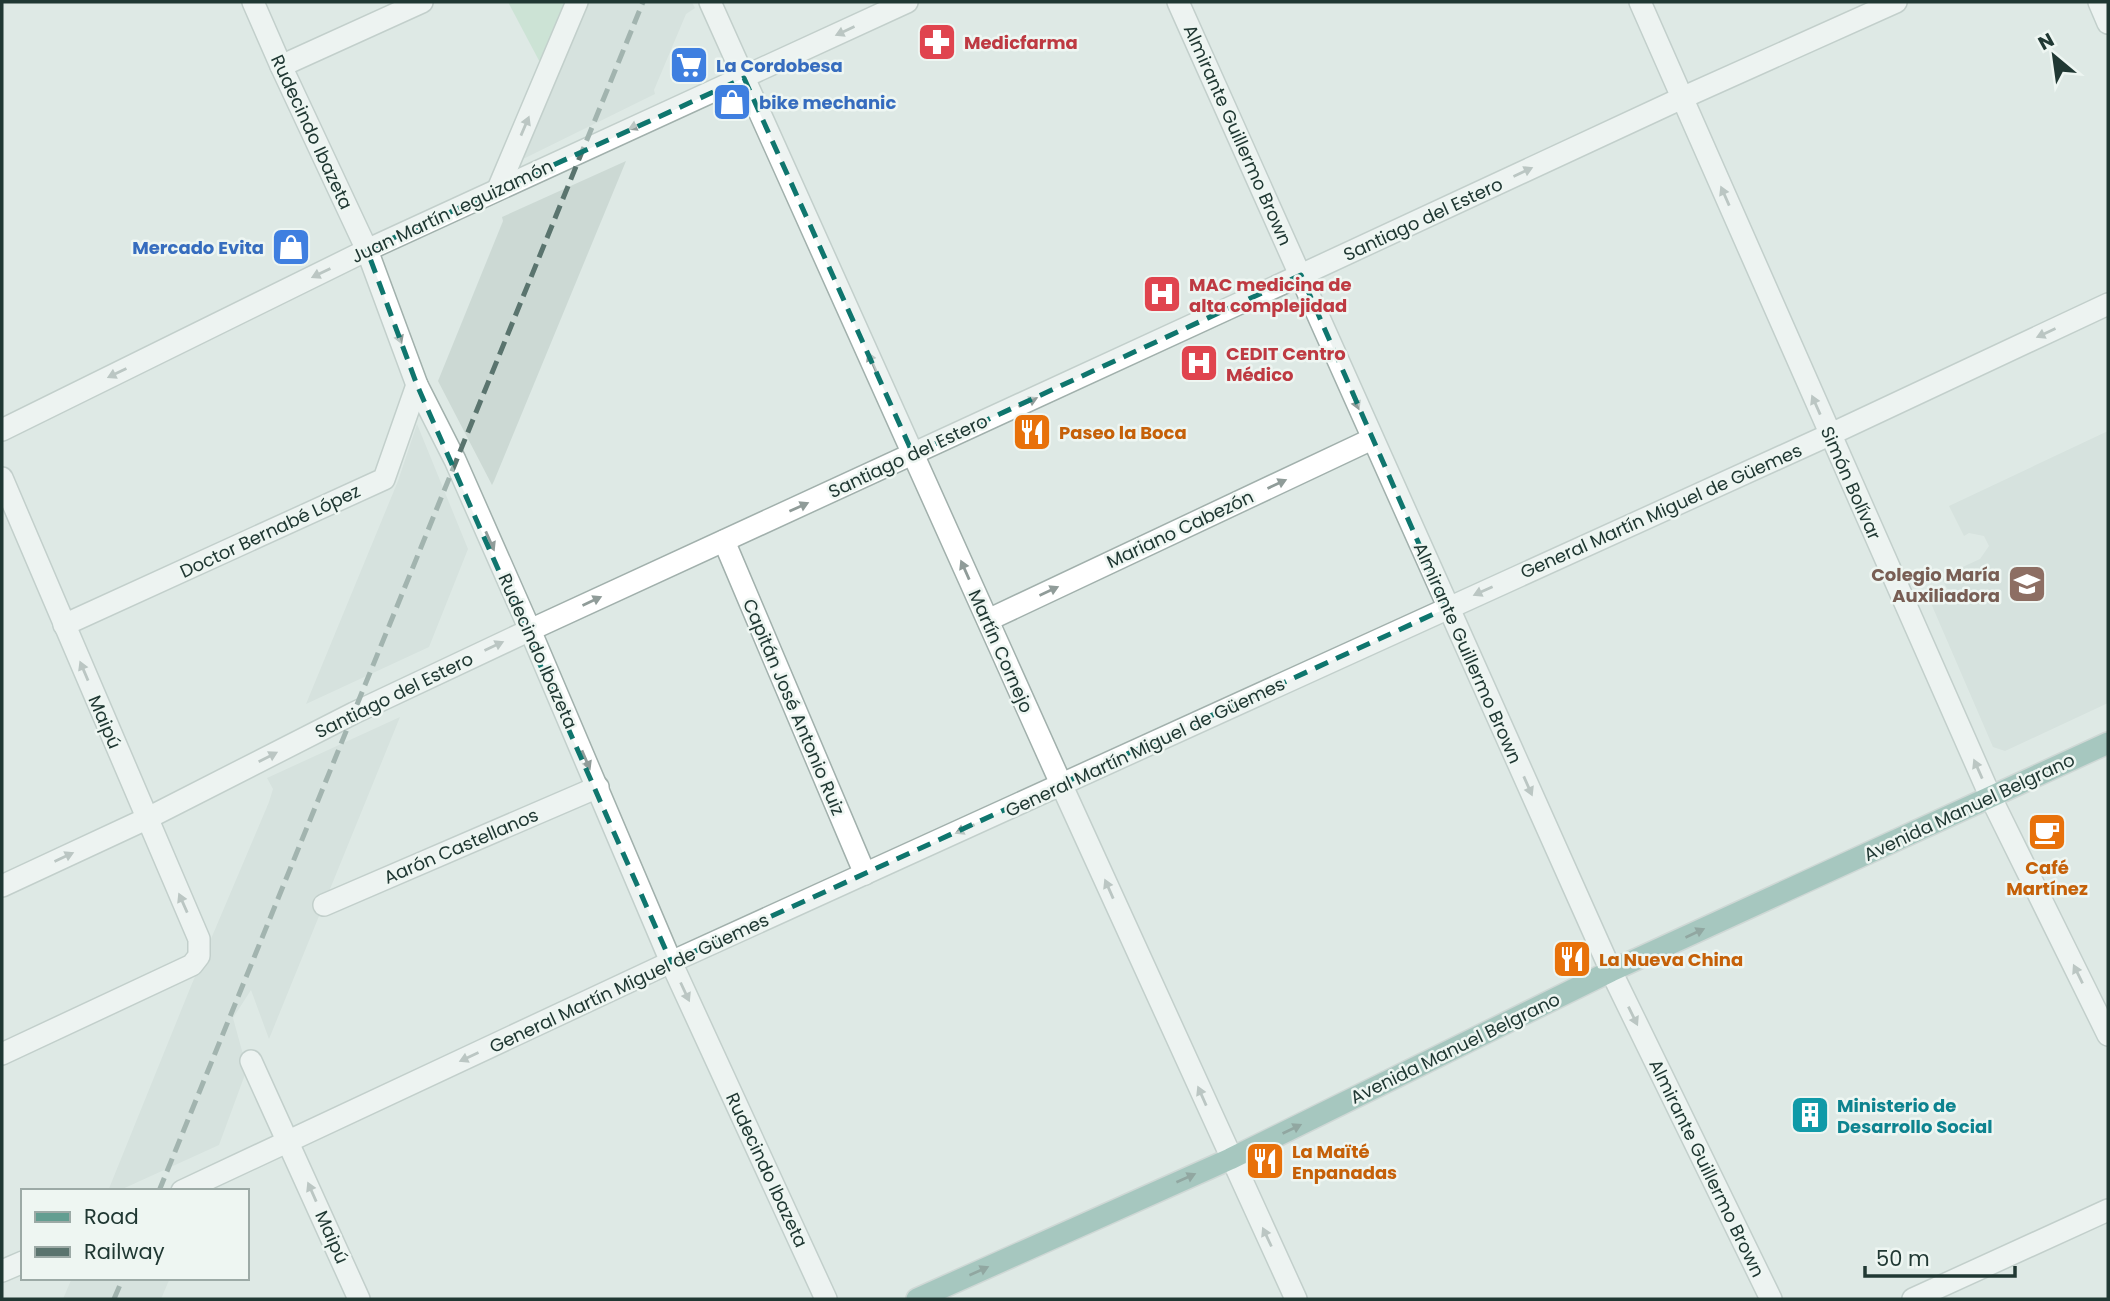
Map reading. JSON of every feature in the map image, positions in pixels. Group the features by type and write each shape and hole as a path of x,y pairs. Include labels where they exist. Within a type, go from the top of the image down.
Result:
{"main road":[{"name":"Avenida Manuel Belgrano","path":"916,1299 1230,1159 1611,971 2108,743"}],"street":[{"name":"Rudecindo Ibazeta","path":"253,2 367,250 417,385 454,460 530,630 671,962 826,1299"},
{"path":"281,66 422,2"},
{"path":"498,189 577,2"},
{"name":"Martín Cornejo","path":"710,2 1230,1159 1296,1299"},
{"name":"Juan Martín Leguizamón","path":"2,430 367,250 907,2"},
{"name":"Almirante Guillermo Brown","path":"1178,2 1611,971 1771,1299"},
{"name":"Simón Bolívar","path":"1640,2 1991,798 2108,1035"},
{"name":"Santiago del Estero","path":"2,886 146,819 354,713 530,630 1682,98 1896,2"},
{"path":"2099,2 2108,23"},
{"name":"General Martín Miguel de Güemes","path":"186,1189 671,962 1829,435 2108,304"},
{"name":"Doctor Bernabé López","path":"64,625 384,479 417,385"},
{"name":"Mariano Cabezón","path":"988,620 1372,439"},
{"name":"Maipú","path":"2,478 199,939 199,956 192,965 2,1054"},
{"name":"Capitán José Antonio Ruiz","path":"724,541 865,874"},
{"name":"Aarón Castellanos","path":"324,905 598,787"},
{"name":"Maipú","path":"251,1061 359,1299"},
{"path":"1913,1299 2108,1210"},
{"path":"2,1271 21,1263"}],"highlighted area":[{"path":"744,78 913,454 1301,275 1447,608 671,962 417,385 367,250"}],"shaded area":[{"path":"581,2 692,2 695,8 686,14 654,90 655,94 523,159"},
{"path":"626,161 492,485 438,381 503,221 502,217"},
{"path":"417,424 468,549 429,647 306,704 398,481"},
{"name":"Colegio María Auxiliadora","path":"2108,431 2108,703 2005,751 1993,747 1930,601 1949,592 1941,577 1980,559 1989,546 1984,536 1969,533 1964,536 1949,506"},
{"path":"400,717 269,1039 251,990 233,1018 247,1069 219,1145 122,1189 109,1189 269,802 273,789 267,778"},
{"path":"71,1280 169,1280 161,1299 63,1299"}],"green space":[{"path":"508,2 574,2 544,70"}],"railway":[{"path":"160,1189 643,2"},
{"path":"114,1299 122,1280"}],"place":[{"name":"Medicfarma","path":"937,42"},
{"name":"La Cordobesa","path":"689,65"},
{"name":"bike mechanic","path":"732,102"},
{"name":"Mercado Evita","path":"291,247"},
{"name":"MAC medicina de alta complejidad","path":"1162,294"},
{"name":"CEDIT Centro Médico","path":"1199,363"},
{"name":"Paseo la Boca","path":"1032,432"},
{"name":"Colegio María Auxiliadora","path":"2027,584"},
{"name":"Café Martínez","path":"2047,832"},
{"name":"La Nueva China","path":"1572,959"},
{"name":"Ministerio de Desarrollo Social","path":"1810,1115"},
{"name":"La Maïté Enpanadas","path":"1265,1161"}]}
